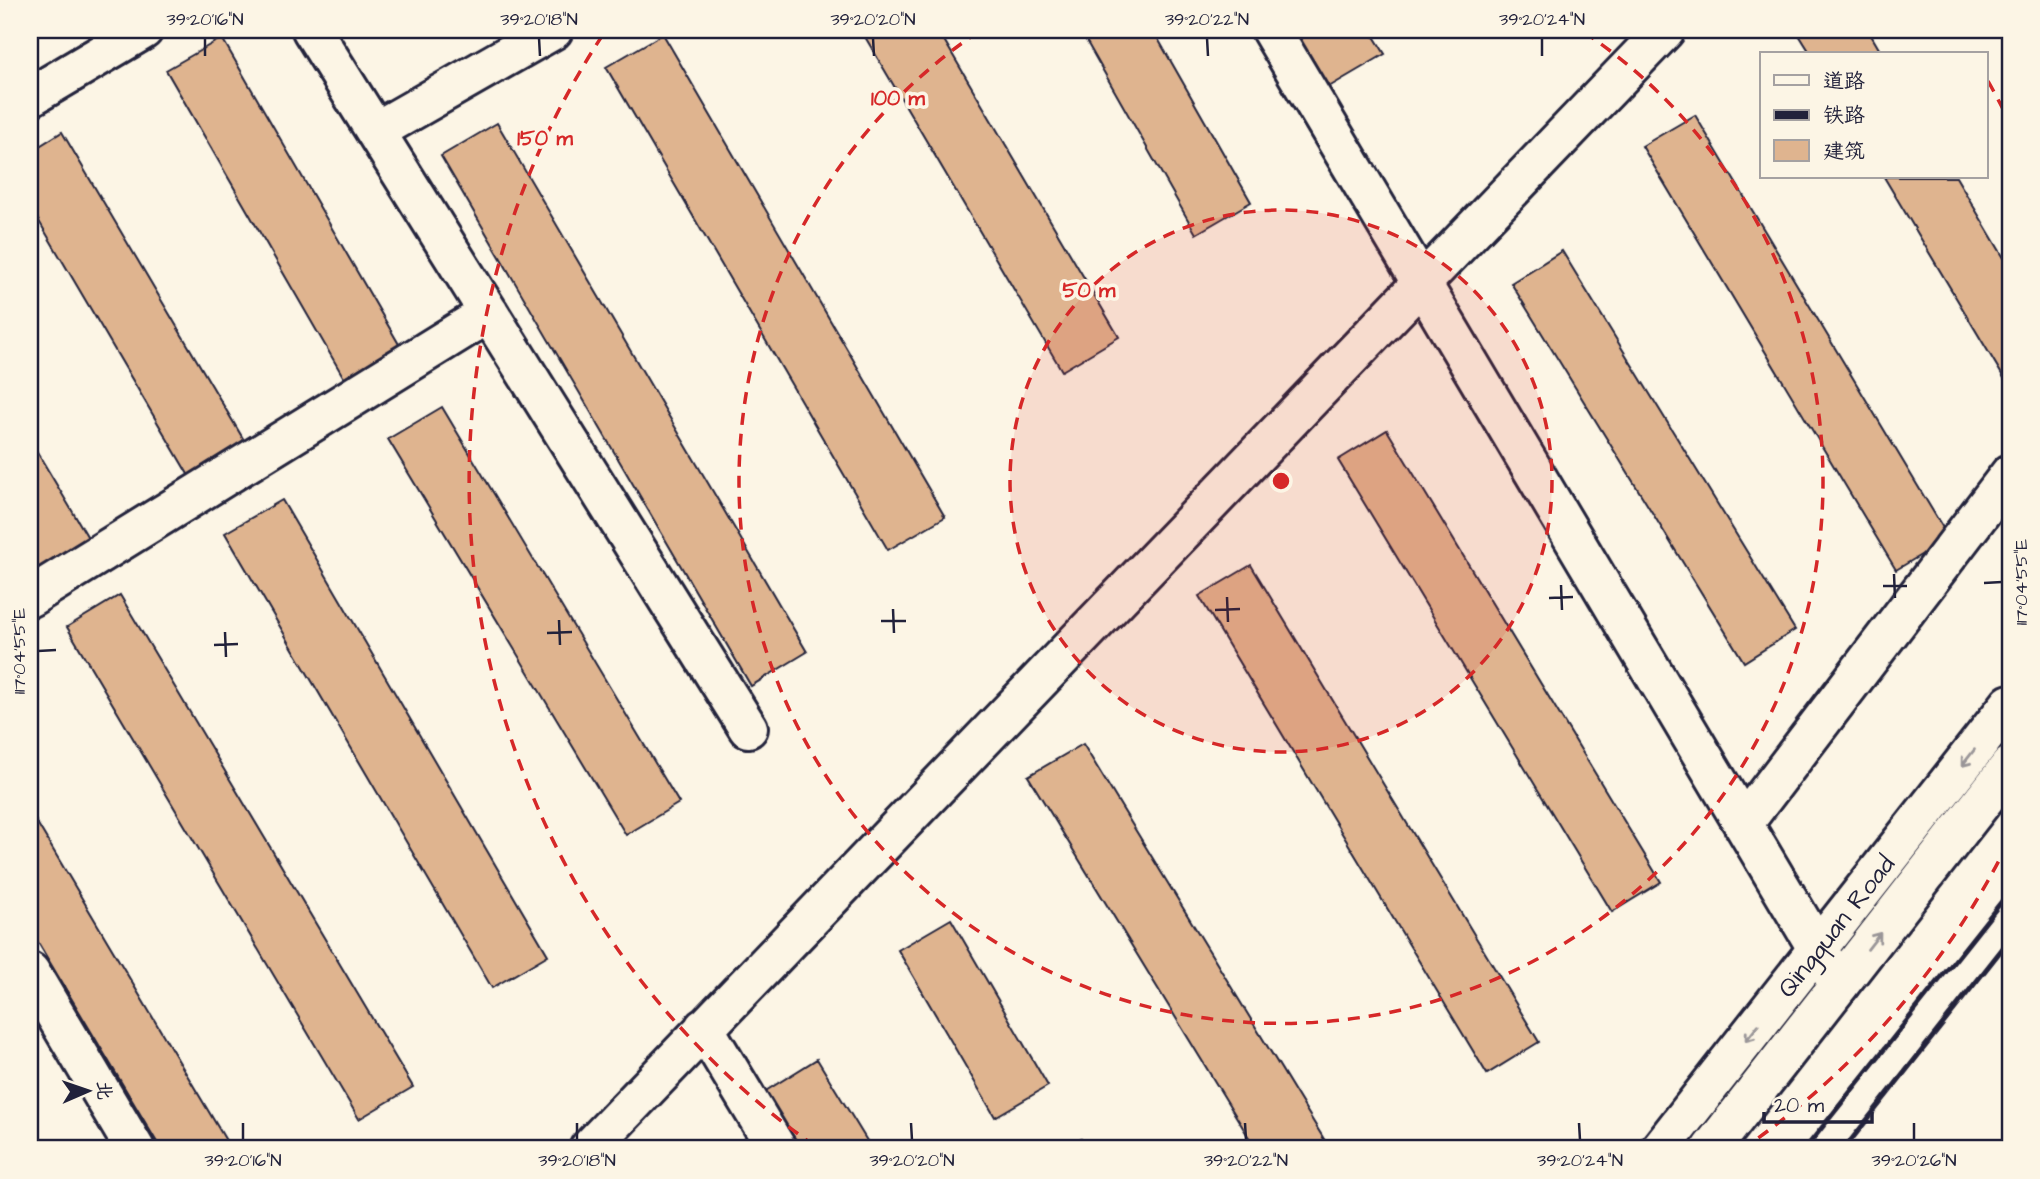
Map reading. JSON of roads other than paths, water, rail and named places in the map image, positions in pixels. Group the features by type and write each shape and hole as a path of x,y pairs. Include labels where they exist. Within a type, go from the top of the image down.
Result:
{"street":[{"path":"30,97 143,30"},
{"path":"313,30 747,728"},
{"path":"376,131 553,30"},
{"path":"1271,30 1839,985"},
{"path":"589,1149 1665,30"},
{"path":"30,597 489,313"},
{"path":"1743,824 2010,474"},
{"name":"Qingquan Road","path":"1660,1149 2010,704"},
{"name":"Qingquan Road","path":"1711,1149 2010,766"},
{"path":"30,972 135,1149"},
{"path":"704,1028 777,1149"}],"railway":[{"path":"1805,1149 2010,891"},
{"path":"1844,1149 2010,939"}]}
